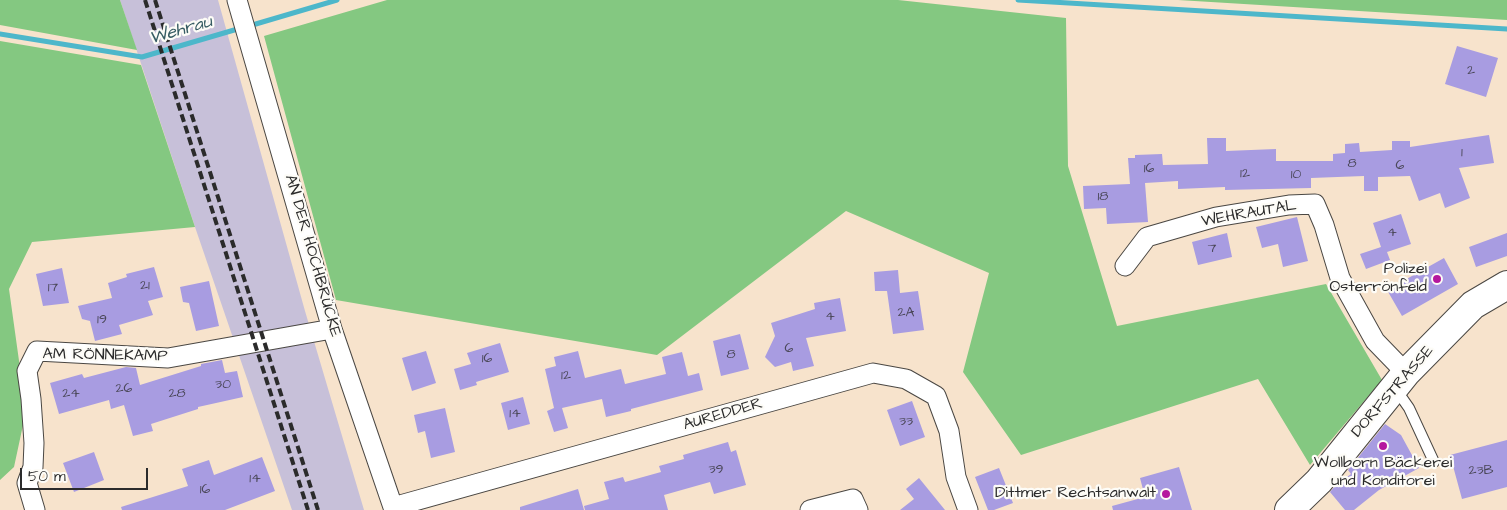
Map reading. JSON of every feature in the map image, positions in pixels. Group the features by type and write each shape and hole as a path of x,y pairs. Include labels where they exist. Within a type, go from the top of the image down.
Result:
{"main road":[{"name":"DORFSTRASSE","path":"1297,507 1400,381 1473,305 1507,285"}],"street":[{"name":"AN DER HOCHBRÜCKE","path":"239,7 332,329 393,508"},
{"name":"WEHRAUTAL","path":"1125,266 1147,237 1216,217 1289,204 1315,204 1324,225 1340,278 1375,342 1400,381"},
{"name":"AM RÖNNEKAMP","path":"35,510 27,483 33,467 34,442 27,372 37,351 168,358 332,329"},
{"name":"AUREDDER","path":"393,508 873,373 906,379 936,396 949,431 956,477 968,510"},
{"path":"810,510 853,499 858,510"}],"lane":[{"path":"1400,381 1408,408 1434,462"}],"shaded area":[{"path":"120,0 218,0 305,311 364,510 292,510"}],"green space":[{"path":"0,0 120,0 137,50 0,25"},
{"path":"387,0 898,0 1066,18 1068,166 1117,326 1326,284 1382,380 1310,465 1258,379 1021,455 963,372 989,273 846,211 657,355 336,300 264,36"},
{"path":"1178,0 1507,0 1507,20"},
{"path":"0,41 141,65 195,227 32,242 9,289 26,411 14,467 0,480"}],"building":[{"path":"1457,46 1498,58 1486,97 1445,84"},
{"path":"1489,135 1494,163 1459,168 1470,198 1445,208 1440,193 1419,201 1410,176 1378,177 1378,191 1364,191 1364,176 1311,178 1311,188 1225,190 1225,187 1178,189 1178,181 1145,183 1148,222 1107,224 1106,208 1084,209 1083,186 1130,184 1128,158 1135,158 1135,155 1162,154 1163,165 1208,164 1207,138 1226,138 1226,151 1276,149 1276,161 1333,161 1333,154 1345,153 1345,144 1359,143 1360,152 1392,150 1392,141 1410,141 1410,147"},
{"path":"1401,214 1411,244 1387,252 1390,260 1366,269 1360,254 1381,247 1373,223"},
{"path":"1297,217 1308,261 1283,267 1278,244 1262,248 1256,227"},
{"path":"1227,233 1232,257 1198,265 1192,242"},
{"path":"1507,233 1507,256 1476,267 1469,247"},
{"path":"1444,258 1458,284 1402,316 1387,290"},
{"path":"154,267 163,297 148,301 153,315 119,325 122,334 95,341 90,321 82,319 78,306 112,298 108,283 127,277 126,274"},
{"path":"62,268 69,303 43,306 36,274"},
{"path":"898,270 900,293 918,291 924,330 893,334 887,291 875,291 874,272"},
{"path":"209,281 219,326 196,331 189,303 183,302 180,287"},
{"path":"840,298 846,331 806,338 814,366 793,371 791,362 775,367 765,357 775,336 771,323 815,309 814,303"},
{"path":"740,334 749,369 721,376 713,341"},
{"path":"500,343 509,372 476,382 477,385 460,390 454,369 471,364 467,353"},
{"path":"426,351 436,383 412,391 402,358"},
{"path":"578,351 585,378 621,369 625,384 666,374 662,357 682,352 688,376 699,373 703,390 606,417 602,399 562,408 568,428 554,432 547,411 554,408 545,369 556,366 554,357"},
{"path":"222,360 225,373 237,371 243,397 198,407 198,409 151,424 153,431 133,436 124,405 111,409 109,400 59,414 50,383 82,374 84,378 126,367 136,368 140,385 201,366 201,364"},
{"path":"523,397 530,424 508,430 501,403"},
{"path":"912,401 925,437 900,446 887,410"},
{"path":"445,408 455,452 431,458 425,431 418,433 414,415"},
{"name":"Wollborn Bäckerei und Konditorei","path":"1385,424 1401,435 1419,468 1379,490 1354,510 1345,510 1330,492 1351,474 1348,470"},
{"path":"1507,440 1507,487 1462,499 1450,455"},
{"path":"728,442 731,452 736,450 746,485 714,494 710,482 664,495 668,510 585,510 584,506 609,499 604,482 623,477 625,482 661,472 659,466 684,459 683,455"},
{"path":"94,452 104,480 74,492 63,463"},
{"path":"262,457 275,491 225,510 122,510 121,507 188,486 182,469 209,460 214,475"},
{"name":"Dittmer Rechtsanwalt","path":"1179,467 1192,510 1113,510 1112,506 1145,497 1140,478"},
{"path":"999,468 1013,503 994,510 988,510 975,477"},
{"path":"919,478 945,510 900,510 914,499 906,489"},
{"path":"578,489 584,510 520,510 520,507"}],"waterway":[{"name":"Wehrau","path":"249,26 337,0"},
{"name":"Wehrau","path":"1018,0 1507,29"},
{"name":"Wehrau","path":"0,34 142,57 241,28"}],"railway":[{"path":"145,0 308,510"},
{"path":"155,0 318,510"}],"place":[{"name":"Polizei Osterrönfeld","path":"1437,279"},
{"name":"Wollborn Bäckerei und Konditorei","path":"1383,446"},
{"name":"Dittmer Rechtsanwalt","path":"1166,494"}]}
